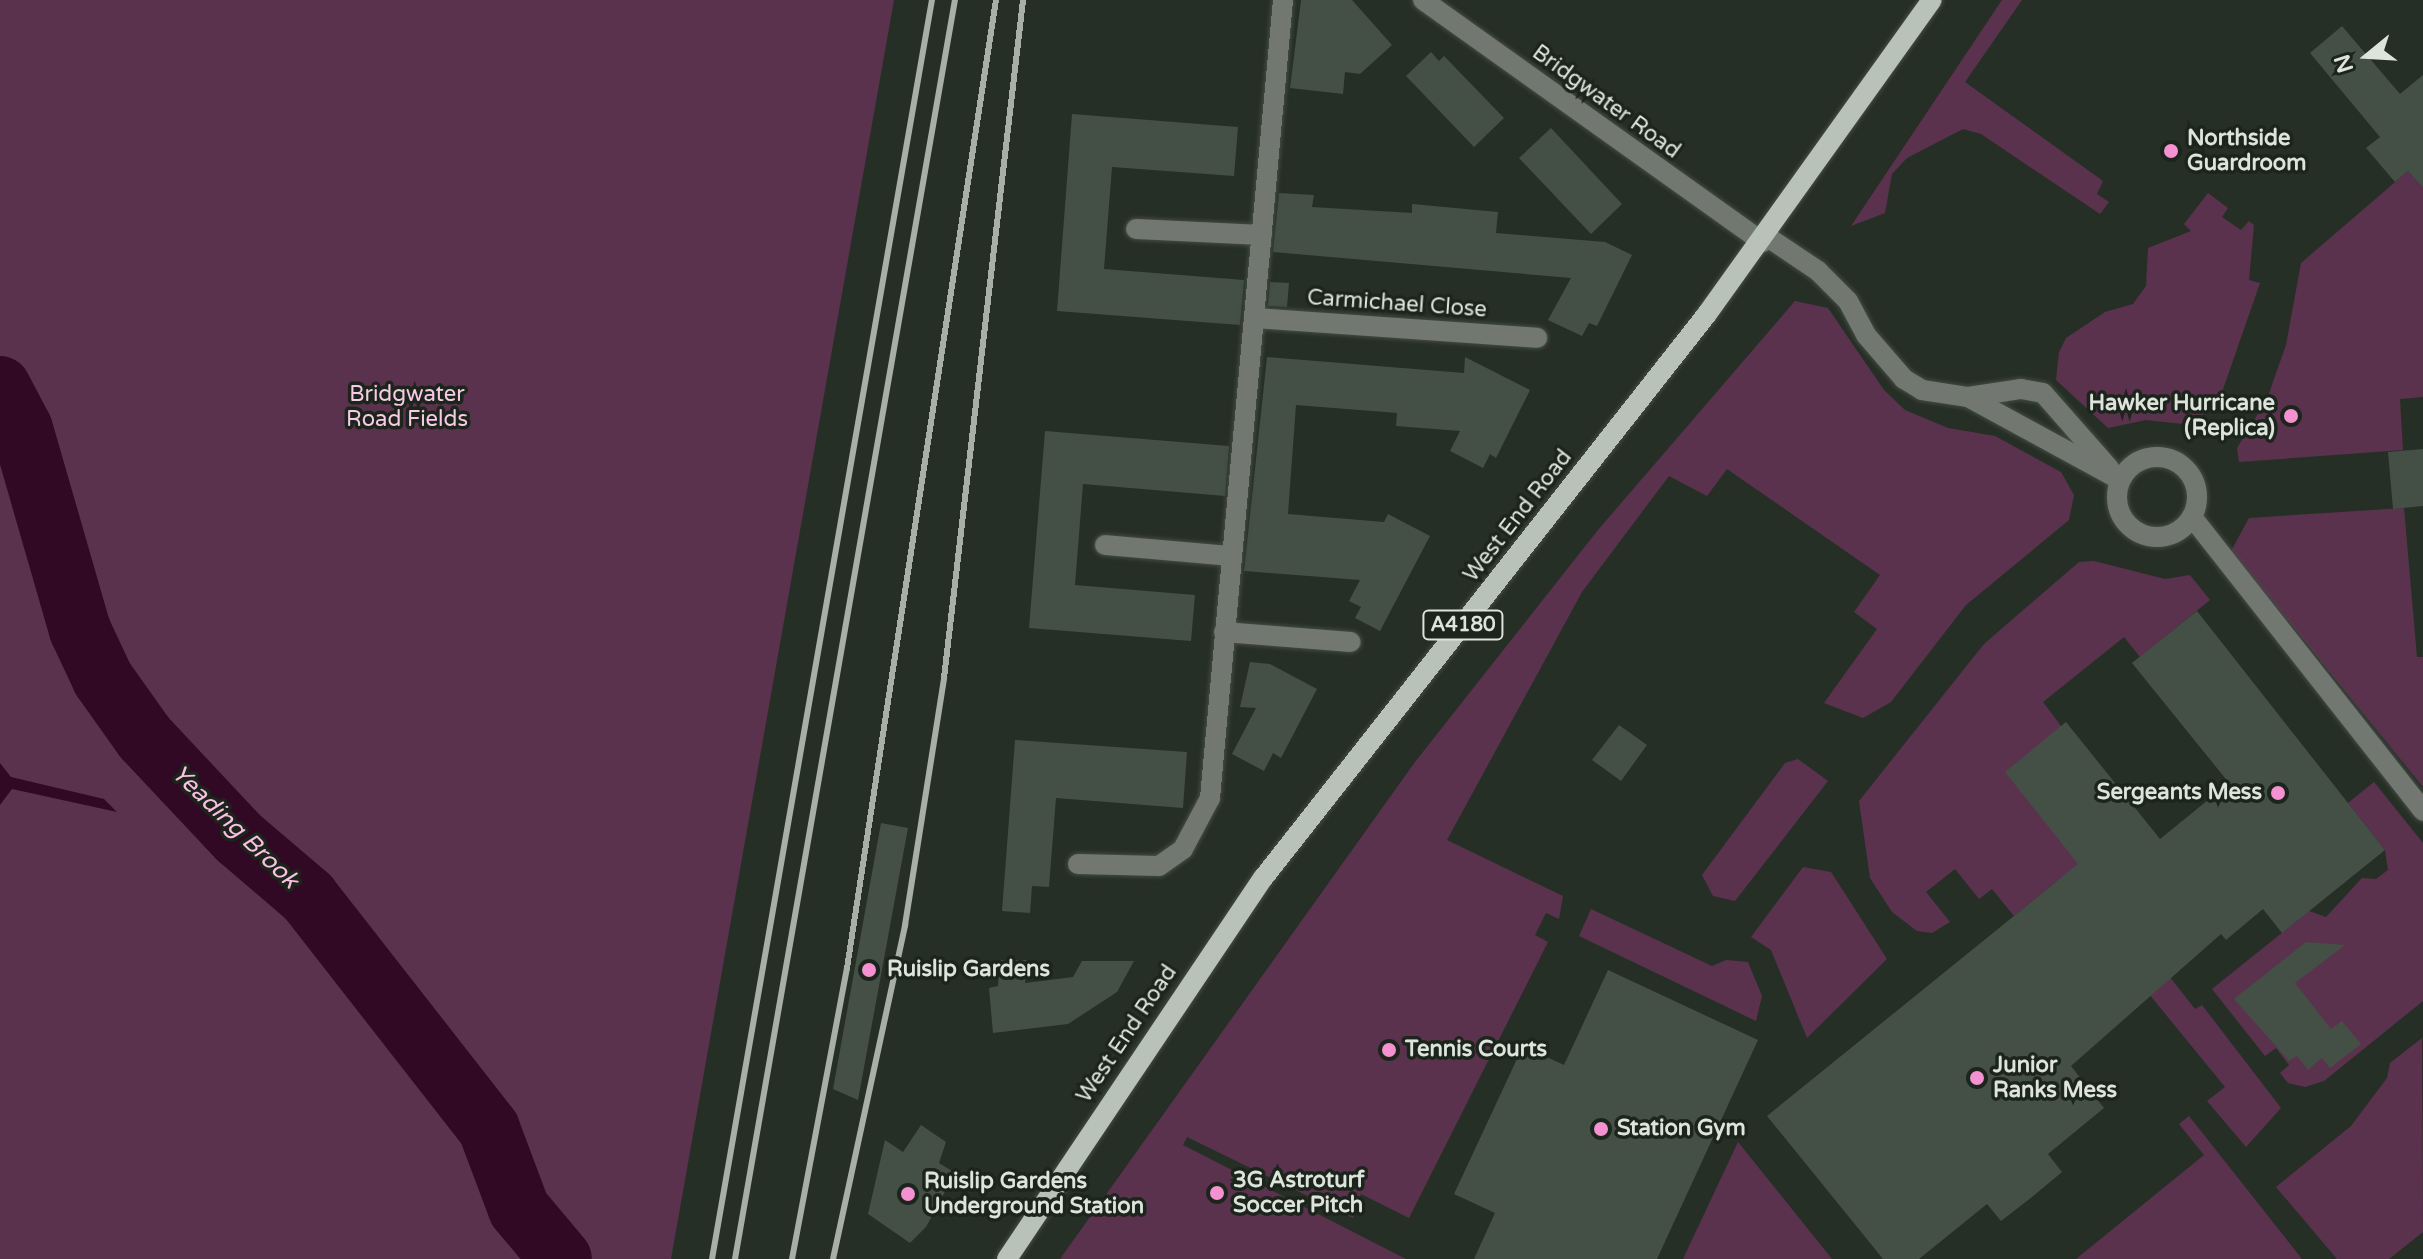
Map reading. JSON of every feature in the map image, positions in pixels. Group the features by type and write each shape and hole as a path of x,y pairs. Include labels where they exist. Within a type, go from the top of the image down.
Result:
{"main road":[{"name":"West End Road","path":"1007,1259 1264,877 1764,239 1932,0"}],"street":[{"path":"1078,864 1159,866 1183,849 1210,798 1283,0"},
{"name":"Bridgwater Road","path":"1423,0 1764,239 1818,271 1848,301 1866,335 1904,379 1922,390 1968,397"},
{"path":"1136,229 1262,235"},
{"name":"Carmichael Close","path":"1254,318 1537,338"},
{"path":"1968,397 2021,389 2043,393 2120,480 2121,516 2138,533 2163,537 2192,517"},
{"path":"1968,397 2120,480"},
{"path":"2120,480 2147,458 2171,459 2195,484 2192,517 2423,811"},
{"path":"1105,545 1231,556"},
{"path":"1224,632 1351,642"}],"green space":[{"name":"Bridgwater Road Fields","path":"0,0 894,0 671,1259 0,1259"},
{"path":"2002,0 2022,0 1965,82 2103,181 2097,194 2109,202 2100,214 1981,134 1963,129 1907,158 1892,174 1885,213 1851,226"},
{"path":"2408,171 2423,188 2423,397 2400,399 2403,450 2239,462 2237,448 2267,399 2286,345 2301,263"},
{"path":"2208,193 2228,208 2222,217 2241,230 2249,221 2254,225 2249,280 2260,283 2221,395 2193,425 2146,420 2108,428 2056,380 2059,352 2066,338 2105,312 2133,304 2146,286 2148,248 2191,231 2184,224"},
{"path":"1795,301 1828,308 1884,390 1905,410 1948,428 1995,436 2061,472 2074,495 2069,520 1966,605 1891,702 1863,718 1824,703 1877,629 1854,612 1880,575 1727,469 1707,496 1669,476 1582,592 1447,840 1563,896 1559,919 1546,913 1535,935 1548,942 1409,1218 1361,1194 1353,1218 1187,1137 1183,1145 1406,1259 1060,1259 1415,762 1598,530"},
{"path":"2404,508 2417,657 2423,657 2423,787 2231,551 2249,518"},
{"path":"2094,561 2165,579 2190,575 2210,600 2140,657 2124,637 2043,702 2061,726 2093,882 2073,899 2057,881 2014,916 1992,889 1979,899 1955,869 1926,892 1950,922 1932,933 1917,931 1892,912 1870,878 1859,801 1984,644 2079,562"},
{"path":"1798,759 1828,781 1735,901 1713,896 1702,875 1785,763"},
{"path":"2374,782 2423,843 2423,1001 2324,1081 2305,1087 2288,1083 2280,1073 2289,1065 2276,1048 2265,1056 2212,989 2309,911 2326,917 2362,878 2376,879 2388,870 2385,850 2348,803"},
{"path":"1803,867 1831,872 1887,959 1807,1038 1771,950 1751,937"},
{"path":"1591,909 1712,966 1726,960 1748,962 1762,996 1756,1021 1579,936"},
{"path":"2169,976 2195,1009 2202,1005 2281,1108 2246,1147 2207,1101 2225,1087 2149,994"},
{"path":"2422,1038 2423,1232 2389,1259 2337,1259 2276,1187 2351,1126 2387,1078 2390,1063"},
{"path":"2189,1116 2302,1259 2076,1259 2204,1155 2179,1124"},
{"path":"1738,1142 1832,1259 1683,1259"}],"shaded area":[{"path":"0,763 11,777 104,799 117,812 12,789 0,805"}],"building":[{"path":"1301,0 1352,0 1392,45 1360,74 1345,72 1343,94 1290,88"},
{"path":"2342,26 2400,94 2423,75 2423,188 2408,171 2395,182 2366,148 2380,137 2310,53"},
{"path":"1431,52 1439,61 1444,56 1504,118 1474,147 1406,76"},
{"path":"1072,114 1238,127 1234,176 1112,167 1104,269 1244,280 1240,325 1057,311"},
{"path":"1551,128 1622,204 1591,234 1519,158"},
{"path":"1279,193 1314,195 1312,207 1412,213 1412,204 1498,212 1496,233 1605,242 1632,255 1597,326 1589,323 1582,336 1548,320 1571,278 1273,252"},
{"path":"1270,282 1289,283 1287,307 1268,306"},
{"path":"1267,357 1464,373 1465,357 1530,390 1496,458 1490,454 1483,468 1450,451 1460,431 1396,426 1397,413 1296,405 1288,514 1384,522 1388,514 1430,536 1380,631 1355,618 1361,607 1349,601 1360,580 1244,571"},
{"path":"1045,431 1229,446 1225,496 1083,484 1075,585 1195,595 1191,641 1029,628"},
{"path":"2423,449 2423,506 2393,509 2388,452"},
{"path":"2197,611 2385,850 2282,933 2263,909 2226,940 2221,934 2071,1066 2104,1108 2048,1154 2062,1172 2032,1197 2001,1221 1987,1204 1919,1259 1883,1259 1767,1116 2078,864 2005,772 2066,722 2160,839 2229,783 2132,663"},
{"path":"1250,662 1270,664 1317,689 1281,758 1273,753 1264,771 1232,754 1256,708 1240,707"},
{"path":"1619,725 1647,745 1621,781 1592,760"},
{"path":"1015,740 1187,752 1183,808 1056,798 1049,887 1032,886 1030,913 1002,911"},
{"path":"881,823 908,828 858,1100 833,1089"},
{"path":"2306,942 2345,945 2295,983 2331,1029 2342,1021 2361,1044 2330,1068 2322,1058 2308,1070 2297,1056 2289,1061 2234,999"},
{"path":"1000,960 1027,960 1025,983 1073,977 1082,961 1134,961 1117,992 1068,1024 993,1033 989,988 998,986"},
{"name":"Station Gym","path":"1608,970 1758,1040 1657,1259 1474,1259 1495,1213 1454,1194 1523,1046 1564,1065"},
{"name":"Ruislip Gardens Underground Station","path":"921,1125 946,1142 939,1163 955,1173 926,1227 910,1243 868,1214 885,1140 903,1152"}],"waterway":[{"name":"Yeading Brook","path":"0,387 22,429 80,630 103,679 145,738 239,838 308,897 489,1129 519,1209 561,1259"},
{"name":"Yeading Brook","path":"538,1231 538,1259"}],"railway":[{"path":"712,1259 932,0"},
{"path":"735,1259 955,0"},
{"path":"792,1259 847,968 996,0"},
{"path":"833,1259 905,925 944,678 1023,0"}],"place":[{"name":"Northside Guardroom","path":"2171,151"},
{"name":"Hawker Hurricane (Replica)","path":"2291,416"},
{"name":"Sergeants Mess","path":"2278,793"},
{"name":"Ruislip Gardens","path":"869,970"},
{"name":"Tennis Courts","path":"1389,1050"},
{"name":"Junior Ranks Mess","path":"1977,1078"},
{"name":"Station Gym","path":"1601,1129"},
{"name":"3G Astroturf Soccer Pitch","path":"1217,1193"},
{"name":"Ruislip Gardens Underground Station","path":"908,1194"}]}
